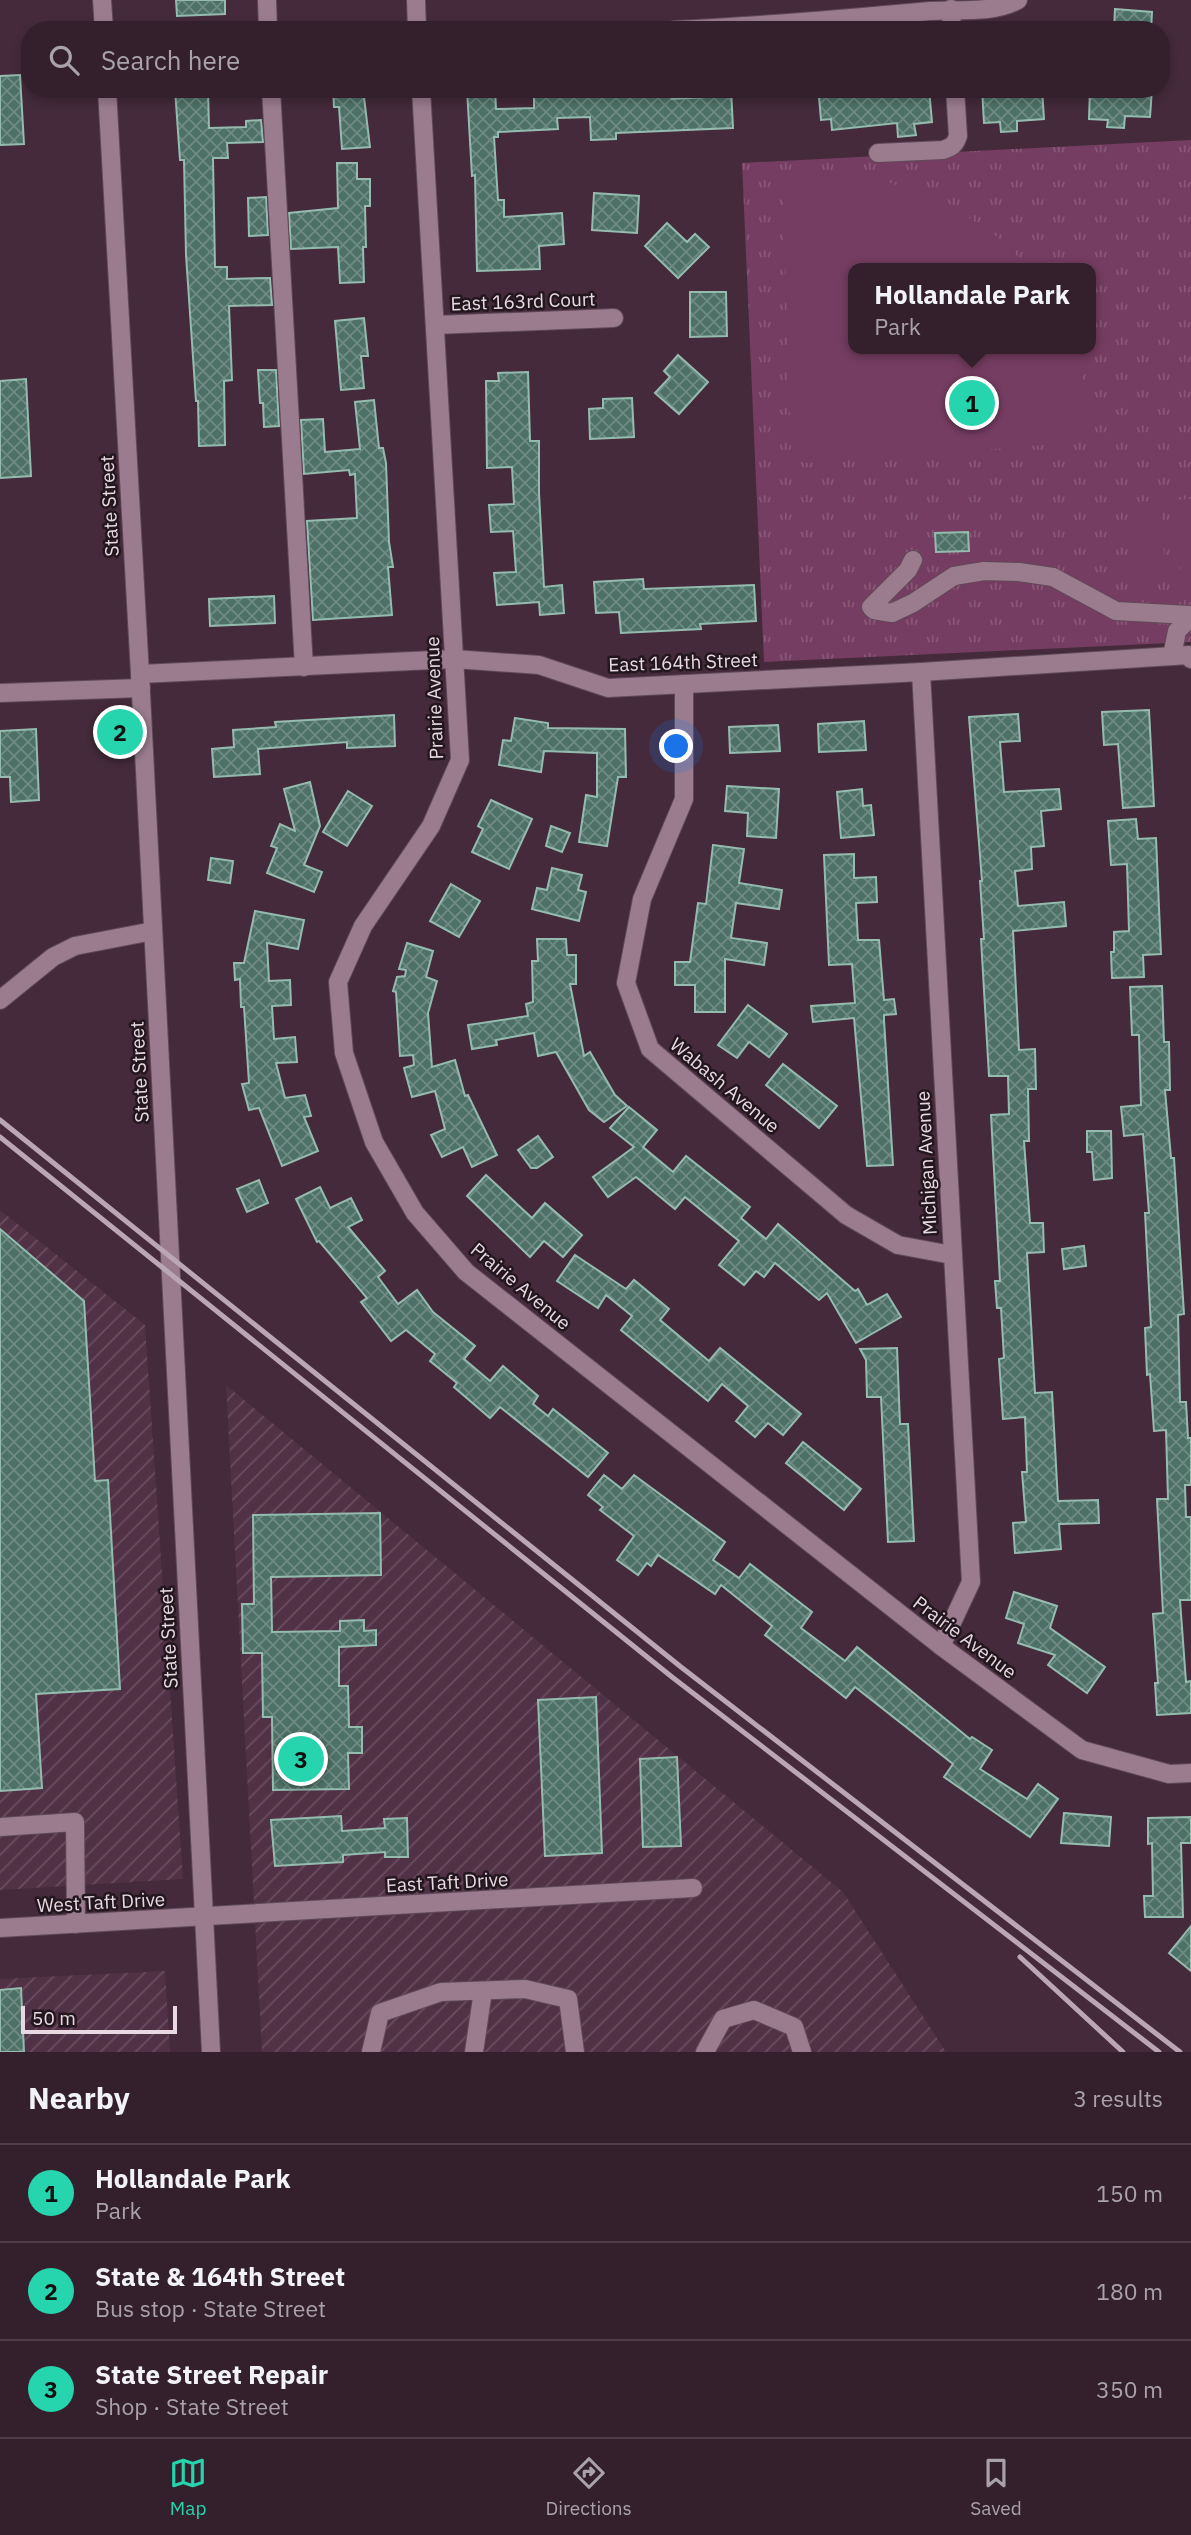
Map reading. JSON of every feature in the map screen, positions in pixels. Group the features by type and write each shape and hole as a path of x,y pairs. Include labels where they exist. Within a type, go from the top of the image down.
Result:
{"street":[{"path":"102,0 103,21"},
{"path":"267,0 268,21"},
{"path":"416,0 417,21"},
{"path":"815,21 951,9 1002,9 1018,0"},
{"path":"951,9 952,21"},
{"name":"State Street","path":"108,98 211,2052"},
{"path":"272,98 304,667"},
{"name":"Prairie Avenue","path":"422,98 460,760 431,826 363,926 338,982 344,1053 374,1142 415,1213 466,1272 941,1646 1082,1750 1169,1774 1191,1773"},
{"path":"878,153 943,150 951,147 956,143 957,136 955,98"},
{"name":"East 163rd Court","path":"435,325 614,318"},
{"path":"913,561 908,570 871,607 874,610 892,613 913,603 954,576 984,570 1042,575 1053,577 1116,611 1189,615 1188,620 1177,631 1184,657"},
{"name":"East 164th Street","path":"0,693 304,667 454,659 539,664 608,688 1184,657"},
{"name":"Michigan Avenue","path":"921,672 971,1582 941,1646"},
{"name":"Wabash Avenue","path":"684,684 684,799 642,899 626,982 650,1049 846,1215 898,1245 952,1255"},
{"path":"0,1000 54,957 75,946 153,931"},
{"path":"0,1827 75,1822 76,1924"},
{"name":"East Taft Drive","path":"203,1917 693,1888"},
{"name":"West Taft Drive","path":"0,1928 203,1917"},
{"path":"371,2052 380,2013 441,1992 525,1989 568,2000 575,2052"},
{"path":"474,2052 482,1990"},
{"path":"705,2052 723,2019 754,2010 794,2027 802,2052"}],"shaded area":[{"path":"0,1210 145,1325 183,1879 0,1890"},
{"path":"226,1385 843,1892 946,2052 262,2052"},
{"path":"165,1971 170,2052 0,2052 0,1979"}],"green space":[{"path":"1191,140 1191,642 764,662 742,163"},
{"path":"817,175 881,180 945,201 1000,239 1024,263 848,263 848,354 1076,354 1085,387 1087,427 1056,444 807,463 791,450 783,188"},
{"path":"1191,499 1191,574 1180,574 1176,500"},
{"path":"1161,501 1165,575 1132,577 1128,502"}],"building":[{"path":"176,0 225,0 225,14 177,16"},
{"path":"1115,9 1152,12 1152,21 1114,21"},
{"path":"20,75 24,144 0,145 0,76"},
{"path":"176,98 208,98 209,128 246,127 246,121 261,120 263,142 227,143 228,158 213,158 215,267 227,267 227,279 270,278 272,305 229,306 232,380 224,381 225,445 199,446 186,255 184,160 180,160"},
{"path":"334,98 364,98 370,147 342,149 339,107 334,107"},
{"path":"468,98 495,98 496,109 534,108 534,98 731,98 733,128 616,133 616,139 591,140 590,117 557,118 558,129 498,132 498,137 494,137 498,200 504,200 504,217 562,213 564,244 539,246 540,269 477,271 475,175 472,176"},
{"path":"819,98 930,98 932,122 914,124 916,135 898,137 897,123 832,130 831,119 821,120"},
{"path":"983,98 1043,98 1044,119 1017,121 1017,131 1001,132 1000,122 984,123"},
{"path":"1090,98 1151,98 1150,117 1125,116 1124,128 1107,127 1108,120 1089,119"},
{"path":"337,163 357,163 357,179 370,179 370,206 365,206 364,282 340,283 338,247 291,249 289,213 338,208"},
{"path":"594,193 639,196 637,233 592,230"},
{"path":"266,197 268,235 249,236 248,198"},
{"path":"667,223 687,242 695,234 709,247 678,278 645,246"},
{"path":"690,292 726,292 727,336 690,337"},
{"path":"364,318 368,356 361,356 364,388 341,390 335,321"},
{"path":"678,355 708,382 679,414 655,393 670,377 664,371"},
{"path":"258,370 276,370 279,426 264,427"},
{"path":"528,372 530,441 539,441 544,587 562,585 564,613 540,615 539,602 497,605 494,573 516,572 513,531 491,532 489,505 514,504 512,467 487,468 486,381 499,381 498,373"},
{"path":"26,379 31,476 0,478 0,381"},
{"path":"632,398 634,437 590,439 589,409 603,408 603,399"},
{"path":"374,400 379,448 383,448 386,463 389,542 393,567 388,567 392,615 313,620 307,521 357,518 355,474 350,475 349,470 304,474 301,420 323,419 325,452 360,449 355,402"},
{"path":"968,532 969,551 936,552 935,533"},
{"path":"643,579 644,589 754,585 756,621 700,624 701,629 621,633 619,612 596,613 594,582"},
{"path":"274,596 275,623 210,626 209,599"},
{"path":"1149,710 1154,806 1123,808 1118,744 1104,745 1102,712"},
{"path":"1018,714 1020,741 1000,742 1004,792 1059,789 1061,809 1041,811 1044,846 1031,847 1032,869 1015,871 1018,906 1064,902 1066,926 1013,931 1019,1050 1035,1049 1036,1089 1028,1089 1029,1141 1024,1141 1030,1223 1043,1223 1044,1252 1027,1253 1035,1393 1052,1392 1058,1501 1098,1500 1099,1523 1059,1524 1061,1549 1015,1553 1013,1523 1026,1522 1022,1472 1027,1472 1025,1417 1003,1419 999,1359 1004,1358 1001,1308 997,1308 995,1281 1000,1281 991,1115 1009,1114 1008,1076 989,1076 981,939 984,939 982,881 969,717"},
{"path":"394,715 395,746 347,748 347,742 258,749 260,774 214,777 212,749 234,747 233,730 276,727 275,722"},
{"path":"515,718 548,723 548,728 625,729 626,777 618,777 607,846 579,842 586,795 597,797 597,753 544,751 541,772 499,765 503,740 511,741"},
{"path":"864,721 866,750 819,752 818,724"},
{"path":"778,725 780,751 730,753 729,727"},
{"path":"36,729 39,800 11,802 10,777 0,777 0,731"},
{"path":"310,782 320,826 304,865 322,872 314,892 267,873 277,848 271,846 280,824 295,831 284,789"},
{"path":"727,786 779,789 776,838 747,836 748,813 725,811"},
{"path":"862,789 863,806 871,805 874,835 841,838 837,792"},
{"path":"348,791 372,806 347,846 323,832"},
{"path":"491,800 532,819 509,869 472,852 483,829 478,826"},
{"path":"1136,819 1138,839 1156,838 1161,954 1143,955 1144,977 1112,978 1111,952 1114,952 1114,932 1129,931 1127,864 1111,865 1108,821"},
{"path":"551,826 570,833 562,852 546,846"},
{"path":"713,845 744,849 739,883 782,890 779,909 736,903 731,938 767,943 764,965 725,959 725,1012 695,1012 695,985 675,985 675,962 690,962 698,903 706,904"},
{"path":"854,854 854,878 876,877 877,902 856,903 858,940 879,940 884,1000 894,999 896,1014 884,1015 893,1165 867,1166 854,1018 813,1022 811,1006 855,1003 852,964 829,965 824,855"},
{"path":"211,858 233,861 230,883 208,880"},
{"path":"552,868 582,875 578,890 586,892 579,921 532,909 537,888 547,890"},
{"path":"451,884 480,901 459,937 430,921"},
{"path":"255,911 304,920 298,949 267,943 269,981 290,980 291,1005 272,1006 274,1039 295,1037 297,1062 276,1063 285,1098 305,1095 311,1116 304,1117 318,1151 282,1166 259,1108 249,1110 242,1084 249,1083 244,1007 241,1007 240,979 235,980 234,963 244,963"},
{"path":"537,939 566,939 567,955 576,955 576,984 570,984 584,1056 590,1052 615,1095 627,1106 604,1122 589,1110 556,1052 538,1056 534,1033 496,1040 497,1045 472,1049 468,1025 528,1016 526,1004 533,1002 532,961 538,961"},
{"path":"407,943 433,951 426,977 437,981 428,1013 432,1067 455,1060 465,1096 468,1095 497,1155 472,1167 463,1147 442,1157 431,1135 445,1129 435,1091 412,1097 404,1068 414,1065 413,1055 400,1056 396,992 393,991 397,977 405,976 406,970 399,969"},
{"path":"1162,986 1164,1042 1169,1042 1170,1090 1165,1090 1171,1158 1174,1158 1184,1314 1178,1315 1180,1402 1186,1402 1188,1438 1191,1438 1191,1485 1185,1485 1186,1517 1191,1517 1191,1600 1180,1600 1186,1682 1191,1681 1191,1713 1157,1715 1155,1683 1158,1683 1153,1614 1163,1613 1157,1499 1168,1499 1166,1430 1154,1431 1150,1374 1147,1375 1145,1328 1151,1327 1145,1213 1149,1213 1143,1134 1124,1136 1121,1107 1141,1105 1139,1035 1132,1035 1130,987"},
{"path":"748,1005 787,1034 769,1057 749,1042 737,1058 718,1045"},
{"path":"783,1064 837,1106 819,1128 766,1085"},
{"path":"629,1107 657,1130 643,1147 673,1172 686,1156 750,1207 741,1218 766,1239 778,1224 855,1291 858,1289 867,1305 887,1294 901,1317 856,1343 827,1293 819,1300 775,1263 764,1277 756,1271 744,1285 719,1265 739,1241 685,1197 675,1209 636,1177 608,1197 593,1177 634,1147 610,1128"},
{"path":"1087,1131 1111,1131 1112,1178 1094,1180 1092,1152 1087,1152"},
{"path":"538,1136 553,1157 537,1168 531,1168 518,1150"},
{"path":"486,1175 532,1218 545,1203 582,1235 563,1257 544,1241 530,1257 467,1196"},
{"path":"259,1180 268,1203 247,1212 237,1189"},
{"path":"320,1187 330,1208 351,1198 362,1220 348,1227 385,1271 378,1277 398,1304 417,1290 433,1312 475,1346 464,1359 490,1381 503,1366 538,1396 533,1404 548,1416 553,1409 608,1453 588,1477 500,1407 490,1418 454,1387 457,1383 430,1361 435,1354 406,1330 391,1341 361,1302 367,1298 319,1241 317,1242 296,1199"},
{"path":"0,1229 84,1301 95,1481 108,1480 120,1689 36,1694 42,1788 0,1791"},
{"path":"1084,1246 1086,1266 1064,1269 1062,1249"},
{"path":"575,1255 626,1289 634,1280 669,1309 660,1320 709,1361 720,1348 801,1414 783,1435 768,1423 755,1437 736,1421 748,1406 722,1384 708,1401 621,1330 632,1316 606,1295 598,1308 557,1281"},
{"path":"897,1348 900,1424 908,1424 914,1541 888,1542 881,1397 867,1397 866,1360 860,1349"},
{"path":"803,1442 861,1489 844,1510 786,1463"},
{"path":"604,1475 622,1489 634,1475 725,1542 713,1560 739,1578 750,1564 812,1612 801,1628 845,1661 857,1647 970,1739 972,1737 992,1750 980,1769 1027,1799 1038,1784 1058,1799 1030,1837 944,1777 953,1764 855,1687 846,1698 765,1635 772,1626 721,1585 715,1594 658,1555 651,1566 647,1563 638,1575 617,1560 634,1536 600,1510 603,1507 588,1495"},
{"path":"380,1513 381,1575 271,1577 272,1632 340,1631 340,1621 364,1620 364,1631 376,1630 376,1645 339,1647 339,1686 348,1686 349,1727 362,1727 362,1753 348,1753 349,1789 273,1790 272,1717 263,1717 262,1653 243,1653 242,1604 254,1604 253,1515"},
{"path":"1014,1592 1057,1606 1050,1628 1105,1667 1087,1693 1048,1665 1055,1655 1018,1643 1024,1624 1006,1618"},
{"path":"596,1697 602,1853 545,1856 538,1700"},
{"path":"677,1757 681,1846 643,1847 640,1759"},
{"path":"1064,1813 1111,1817 1109,1846 1061,1843"},
{"path":"341,1816 342,1831 385,1828 384,1819 407,1818 408,1857 385,1857 385,1852 343,1855 343,1862 275,1866 271,1820"},
{"path":"1191,1817 1191,1843 1181,1843 1183,1917 1145,1917 1144,1896 1153,1896 1152,1843 1148,1844 1148,1818"},
{"path":"1191,1926 1191,1971 1169,1953"},
{"path":"21,1988 24,2052 0,2052 0,1990"}],"railway":[{"path":"0,1120 681,1667 1180,2052"},
{"path":"0,1137 672,1677 1159,2052"},
{"path":"1020,1957 1123,2052"}],"place":[{"name":"Hollandale Park","path":"972,403"},
{"name":"State & 164th Street","path":"120,732"},
{"name":"State Street Repair","path":"301,1759"}]}
